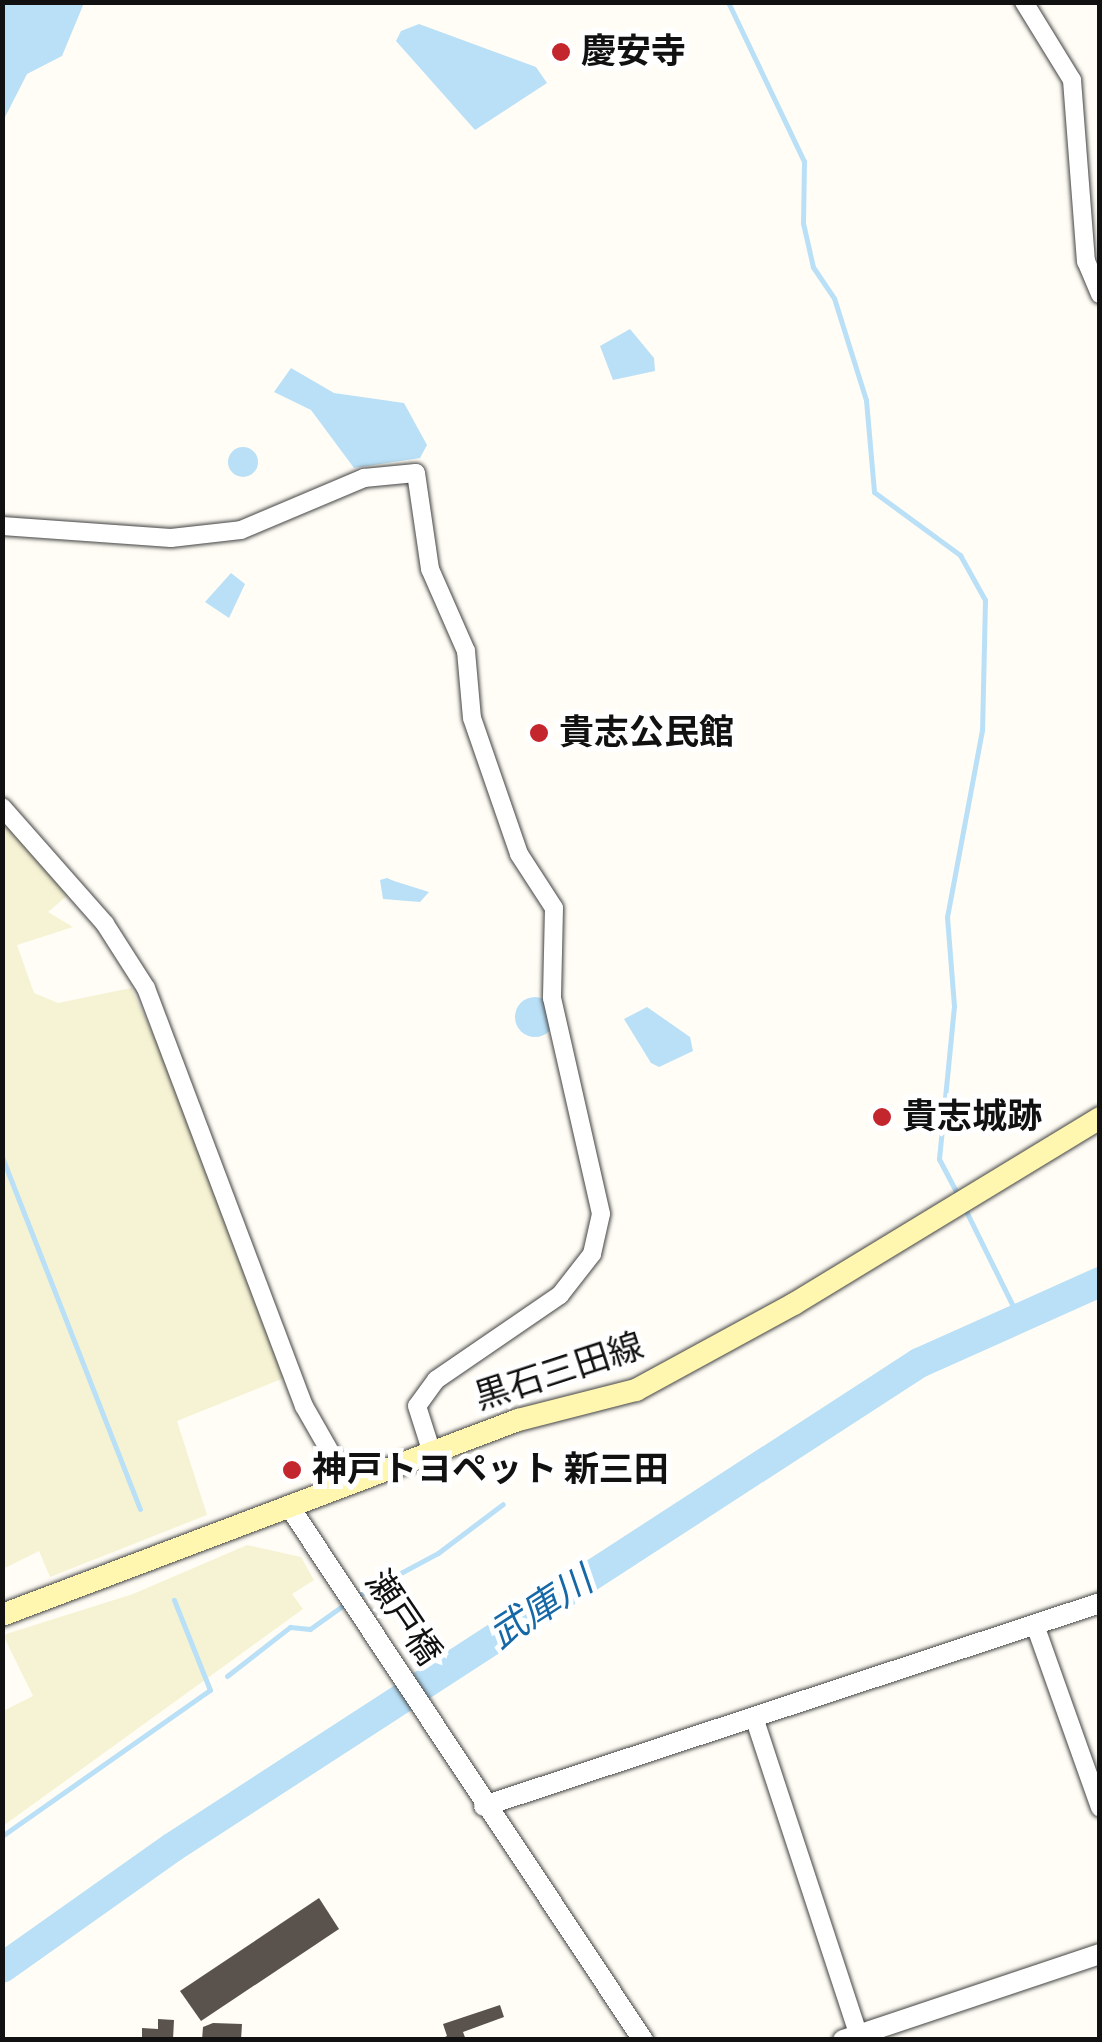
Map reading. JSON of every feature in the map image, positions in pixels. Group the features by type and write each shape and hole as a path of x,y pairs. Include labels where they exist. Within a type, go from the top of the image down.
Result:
{"main road":[{"name":"黒石三田線","path":"2,1615 518,1420 636,1390 794,1304 1100,1118"}],"street":[{"path":"1024,2 1072,80 1090,214 1086,261 1099,292"},
{"path":"2,526 171,538 223,532 364,478 416,474 430,569 466,652 472,718 519,854 554,908 552,998 601,1214 592,1254 560,1295 436,1380 417,1406 432,1453"},
{"path":"2,807 105,924 146,988 304,1406 348,1483"},
{"name":"瀬戸橋","path":"289,1506 463,1766 484,1806 643,2040"},
{"path":"484,1806 1100,1603"},
{"path":"1035,1624 1100,1808"},
{"path":"754,1717 853,2038 1100,1954"}],"shaded area":[{"path":"2,817 68,895 48,912 73,927 17,945 34,993 58,1003 131,988 166,1061 284,1378 177,1421 207,1515 50,1577 39,1551 3,1569"},
{"path":"247,1545 301,1557 314,1580 292,1594 303,1609 3,1826 3,1711 33,1696 3,1635 133,1594"}],"water":[{"path":"3,2 84,3 62,56 27,74 3,121"},
{"path":"419,24 536,67 547,83 475,130 396,41 401,31"},
{"path":"630,329 654,358 655,371 613,380 600,346"},
{"path":"291,368 334,393 404,403 427,445 420,458 354,468 311,410 274,392"},
{"path":"243,447 254,451 258,462 254,473 243,477 232,473 228,462 232,451"},
{"path":"231,573 245,584 229,618 205,602"},
{"path":"387,878 429,892 420,902 383,899 380,880"},
{"path":"535,997 549,1003 555,1017 549,1031 535,1037 521,1031 515,1017 521,1003"},
{"path":"647,1007 690,1037 693,1051 659,1067 651,1063 624,1019"}],"building":[{"path":"319,1898 339,1929 201,2021 180,1991"},
{"path":"500,2005 504,2017 463,2032 466,2040 439,2040 447,2036 443,2024"},
{"path":"158,2019 174,2020 173,2040 142,2040 142,2028 158,2029"},
{"path":"213,2023 242,2024 241,2040 202,2040 203,2027"}],"waterway":[{"path":"728,2 804,161 803,223 813,267 834,298 866,400 874,492 960,555 985,600 982,730 947,917 954,1006 939,1159 958,1195"},
{"path":"2,1157 140,1509"},
{"path":"965,1209 1017,1314"},
{"name":"武庫川","path":"2,1968 173,1847 919,1363 1100,1282"},
{"path":"354,1598 438,1553 503,1504"},
{"path":"2,1836 210,1690 174,1600"},
{"path":"227,1676 290,1627 310,1629 345,1604"}],"place":[{"name":"慶安寺","path":"561,52"},
{"name":"貴志公民館","path":"539,733"},
{"name":"貴志城跡","path":"882,1117"},
{"name":"神戸トヨペット 新三田","path":"292,1470"}]}
